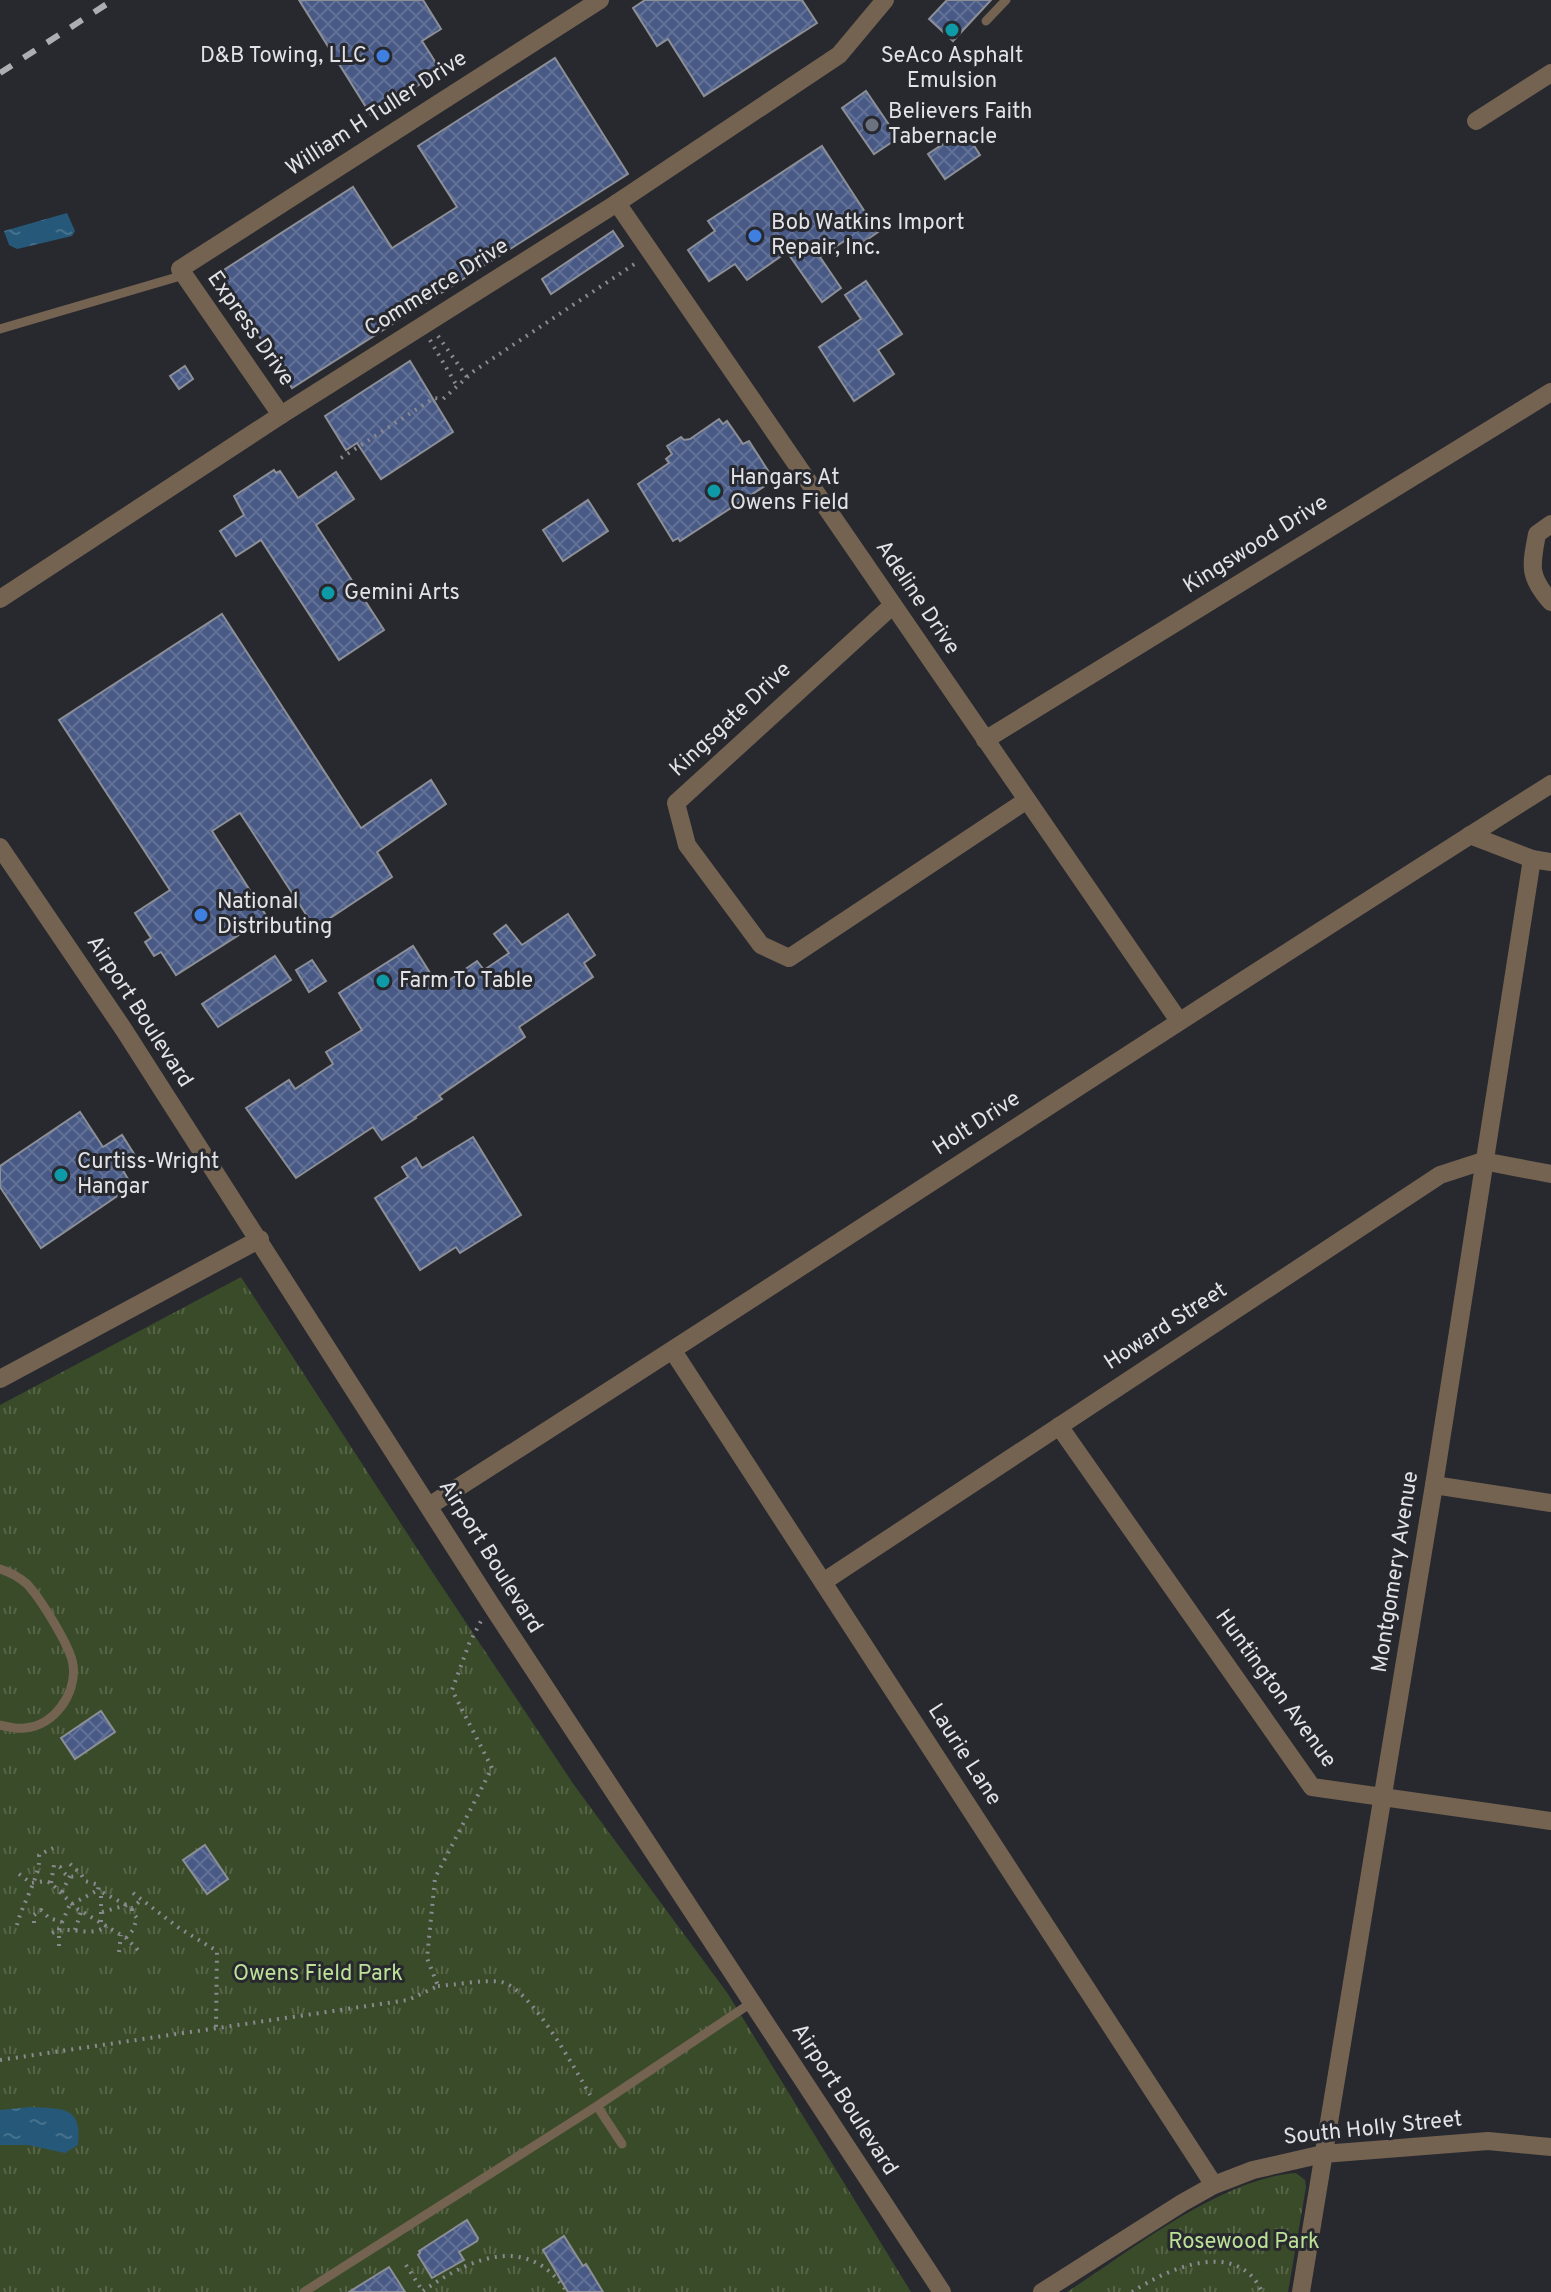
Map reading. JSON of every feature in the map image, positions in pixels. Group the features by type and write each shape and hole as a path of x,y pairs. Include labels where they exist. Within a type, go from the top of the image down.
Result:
{"street":[{"name":"William H Tuller Drive","path":"182,272 600,0"},
{"name":"Commerce Drive","path":"0,599 281,415 617,203 839,55 885,0"},
{"path":"1476,121 1551,73"},
{"name":"Adeline Drive","path":"617,203 1179,1021"},
{"name":"Express Drive","path":"182,272 281,415"},
{"name":"Kingswood Drive","path":"985,740 1551,392"},
{"path":"1551,524 1537,534 1531,567 1541,591 1551,602"},
{"name":"Kingsgate Drive","path":"893,605 676,803 687,845 761,945 789,958 1027,800"},
{"name":"Holt Drive","path":"429,1506 1551,784"},
{"path":"1470,835 1542,860"},
{"name":"Airport Boulevard","path":"0,847 124,1030 490,1603 942,2292"},
{"name":"Montgomery Avenue","path":"1301,2292 1384,1797 1483,1161 1542,860"},
{"name":"Howard Street","path":"823,1582 1440,1175 1483,1161 1551,1174"},
{"path":"0,1379 260,1239"},
{"name":"Laurie Lane","path":"673,1351 1214,2185"},
{"name":"Huntington Avenue","path":"1059,1426 1312,1787 1551,1821"},
{"path":"1434,1485 1551,1503"},
{"name":"South Holly Street","path":"1042,2292 1214,2185 1253,2170 1323,2154 1488,2141 1551,2147"}],"lane":[{"path":"986,21 1006,0"},
{"path":"0,329 182,272"},
{"path":"0,1569 12,1573 27,1585 66,1644 74,1669 72,1688 67,1698 48,1719 26,1728 0,1725"},
{"path":"304,2292 597,2106 751,2003"},
{"path":"597,2106 622,2144"}],"path":[{"path":"341,458 434,398 443,399 467,377 651,253"},
{"path":"425,324 467,377"},
{"path":"425,324 457,386"},
{"path":"447,368 456,361"},
{"path":"438,1986 427,1958 435,1878 492,1768 452,1690 469,1644 490,1603"},
{"path":"17,1925 31,1883 41,1865 39,1855 53,1848"},
{"path":"70,1864 85,1881 99,1885 101,1922"},
{"path":"51,1883 54,1865 73,1876 62,1892"},
{"path":"19,1874 31,1883 51,1883 81,1912 107,1926 141,1953"},
{"path":"59,1946 59,1929 72,1903 99,1891 130,1906 137,1918 133,1930 123,1937 119,1952"},
{"path":"133,1893 179,1928 217,1951 216,2028"},
{"path":"102,1912 130,1906 141,1900"},
{"path":"34,1923 34,1915 41,1910 49,1918 62,1922"},
{"path":"75,1930 81,1912"},
{"path":"64,1915 77,1920"},
{"path":"52,1933 59,1929 96,1933 107,1926"},
{"path":"0,2060 408,2000 438,1986 503,1982 524,1996 560,2044 597,2106"},
{"path":"406,2265 423,2291 446,2274 476,2260 512,2256 547,2269 567,2292"},
{"path":"1132,2292 1173,2270 1217,2262 1244,2269 1258,2282 1262,2292"}],"green space":[{"name":"Owens Field Park","path":"241,1277 574,1785 728,1994 911,2292 0,2292 0,1405"},
{"name":"Rosewood Park","path":"1296,2173 1305,2180 1306,2187 1288,2292 1067,2292 1207,2202 1267,2178"}],"water":[{"path":"67,213 75,231 72,236 17,249 9,245 4,231"},
{"path":"30,2107 68,2112 77,2122 78,2145 65,2153 28,2145 0,2145 0,2110"}],"building":[{"name":"D&B Towing, LLC","path":"299,0 423,0 441,29 422,41 441,71 371,115"},
{"path":"645,0 802,0 817,23 704,96 668,39 657,46 633,8"},
{"name":"SeAco Asphalt Emulsion","path":"947,0 991,0 953,41 929,19"},
{"path":"555,58 628,174 292,388 219,273 353,187 392,248 457,207 418,146"},
{"name":"Believers Faith Tabernacle","path":"866,91 898,138 874,154 842,108"},
{"path":"964,130 980,155 945,179 928,154"},
{"path":"822,146 878,232 855,248 849,238 820,257 841,288 822,302 787,252 747,280 735,264 709,281 688,250 715,231 708,221"},
{"path":"613,231 623,246 551,294 542,279"},
{"path":"866,281 902,334 878,350 894,374 854,401 819,347 861,319 845,295"},
{"path":"410,361 453,432 381,479 357,443 346,450 325,416"},
{"path":"185,366 193,379 179,389 170,376"},
{"name":"Hangars At Owens Field","path":"719,419 723,424 727,421 743,444 749,441 774,480 680,541 678,538 673,541 638,484 669,463 666,459 672,454 667,446 681,437 690,439"},
{"name":"Gemini Arts","path":"274,470 276,473 280,471 298,498 336,472 354,499 316,525 384,630 339,660 261,540 236,556 220,531 244,515 234,496"},
{"path":"588,500 608,531 563,561 543,530"},
{"path":"222,614 361,828 431,780 446,804 377,852 392,877 315,928 240,813 212,831 267,917 176,975 161,952 154,956 145,942 151,938 135,913 170,890 59,720"},
{"path":"568,914 595,955 584,963 593,977 519,1027 525,1037 439,1096 442,1099 416,1118 382,1140 373,1127 296,1178 246,1108 289,1080 295,1089 333,1064 326,1052 362,1030 339,993 413,946 439,987 477,961 484,970 509,953 494,934 506,925 522,945"},
{"path":"275,956 291,980 218,1027 202,1004"},
{"path":"312,960 326,981 309,992 296,970"},
{"name":"Curtiss-Wright Hangar","path":"80,1112 103,1147 122,1135 136,1157 121,1167 132,1186 41,1248 0,1187 0,1166"},
{"path":"473,1137 521,1215 460,1253 456,1247 420,1270 375,1198 408,1177 402,1167 416,1158 422,1168"},
{"path":"101,1711 115,1732 75,1759 61,1738"},
{"path":"205,1845 228,1879 207,1894 183,1860"},
{"path":"467,2220 477,2241 459,2252 464,2260 432,2278 418,2255 419,2251"},
{"path":"564,2236 603,2292 568,2292 543,2250"},
{"path":"389,2267 405,2292 349,2292"}],"railway":[{"path":"0,73 113,0"}],"place":[{"name":"SeAco Asphalt Emulsion","path":"952,30"},
{"name":"D&B Towing, LLC","path":"383,56"},
{"name":"Believers Faith Tabernacle","path":"872,125"},
{"name":"Bob Watkins Import Repair, Inc.","path":"755,236"},
{"name":"Hangars At Owens Field","path":"714,491"},
{"name":"Gemini Arts","path":"328,593"},
{"name":"National Distributing","path":"201,915"},
{"name":"Farm To Table","path":"383,981"},
{"name":"Curtiss-Wright Hangar","path":"61,1175"}]}
